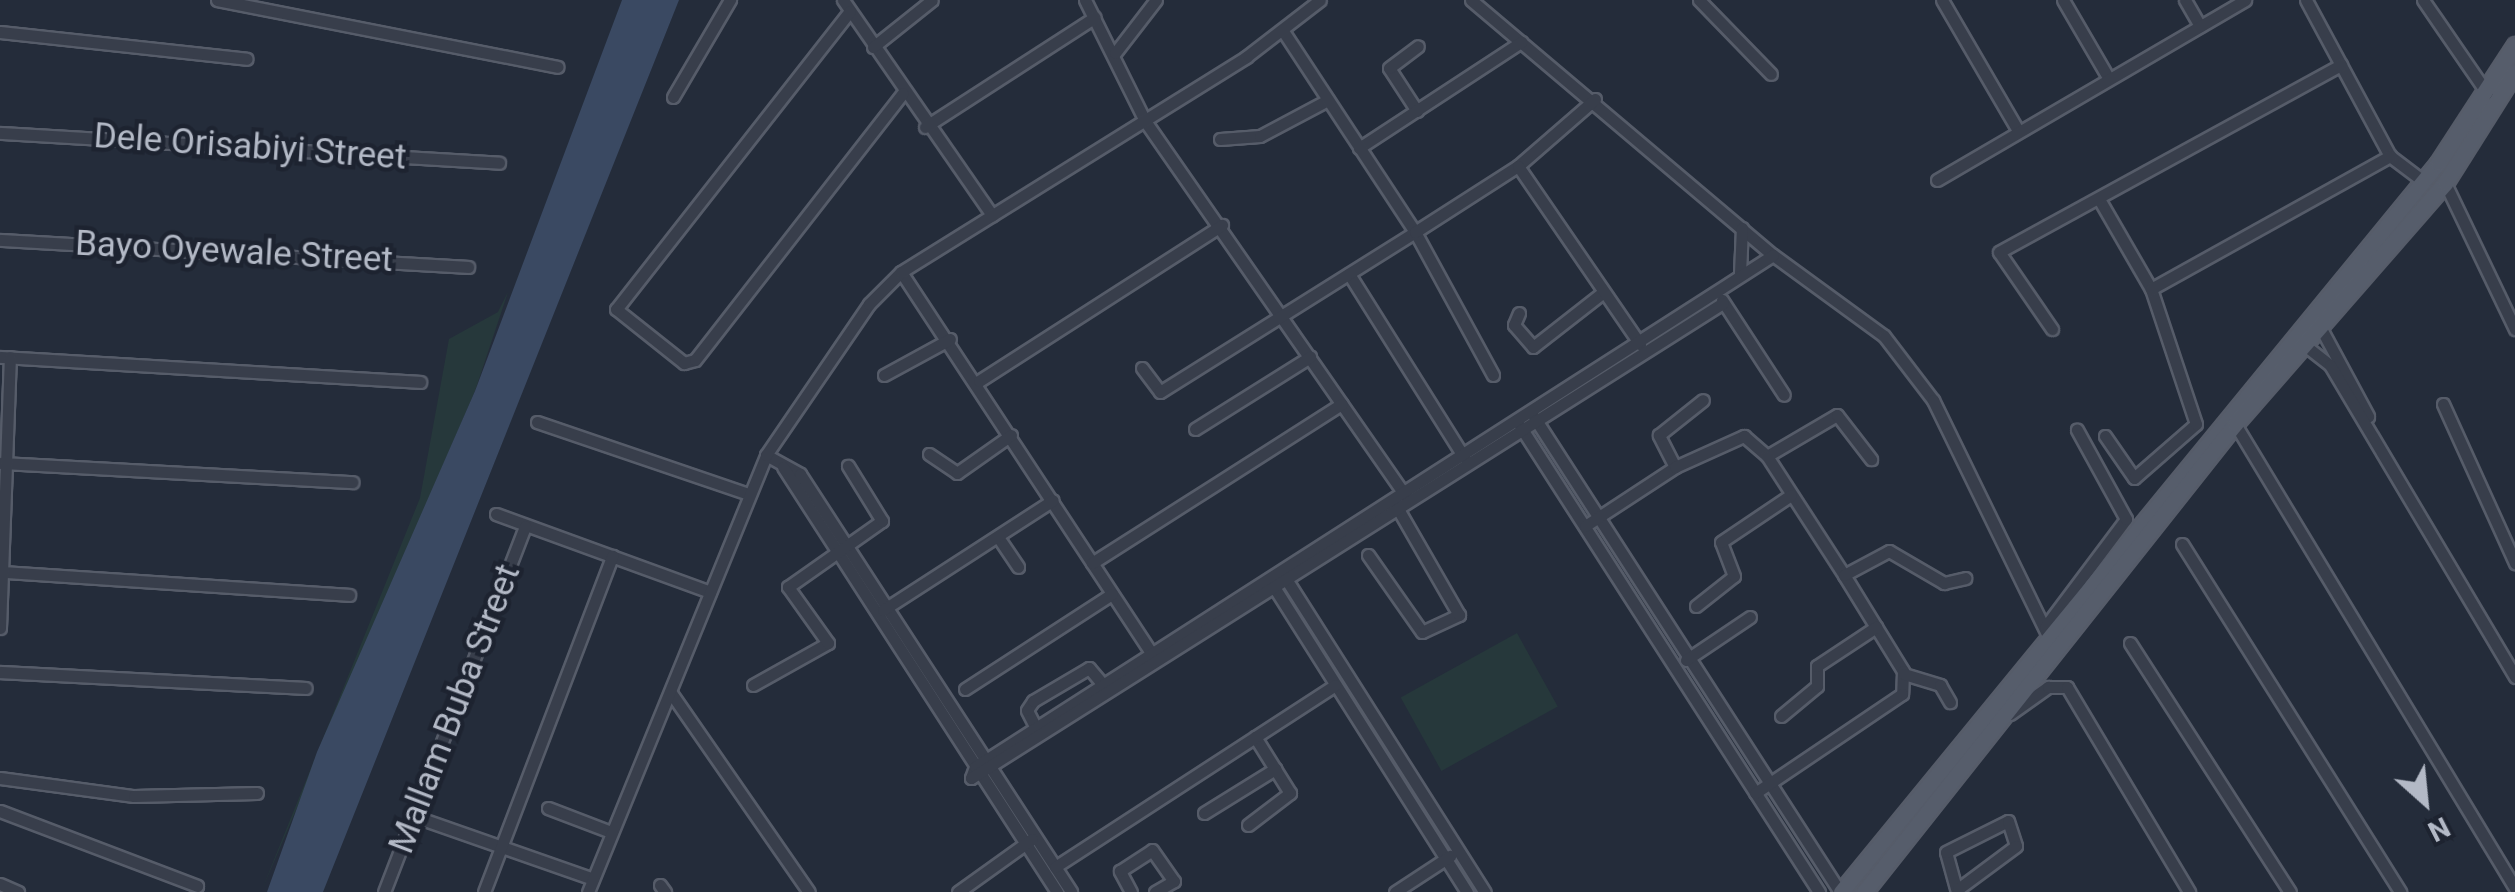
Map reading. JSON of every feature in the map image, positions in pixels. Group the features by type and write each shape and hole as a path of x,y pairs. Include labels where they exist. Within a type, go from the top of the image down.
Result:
{"main road":[{"path":"2316,320 2488,93 2515,45"},
{"path":"1840,892 2048,634 2298,340 2445,183 2513,83"},
{"path":"1864,892 2010,714 2298,340"}],"street":[{"path":"217,0 557,67"},
{"path":"673,97 730,0"},
{"path":"874,47 932,0"},
{"path":"1085,0 1115,53 1145,121 1284,314 1342,404 1459,615 1422,632 1368,555"},
{"path":"1115,53 1156,0"},
{"path":"419,818 500,845 590,886 766,455 869,304 901,272 1284,31 1320,0"},
{"path":"1471,0 1595,99 1773,255 1884,336 1933,400 2048,634 2126,520 2077,430"},
{"path":"1699,0 1771,74"},
{"path":"1942,0 2016,127"},
{"path":"2063,0 2106,74"},
{"path":"2185,0 2200,26"},
{"path":"1937,180 2106,74 2245,0"},
{"path":"2306,0 2390,156 2422,180"},
{"path":"2424,0 2488,93"},
{"path":"903,93 695,360 684,363 616,309 846,6 926,127 992,215"},
{"path":"926,127 1095,18"},
{"path":"1284,31 1416,232 1493,375"},
{"path":"0,32 248,60"},
{"path":"1360,148 1521,42"},
{"path":"1417,111 1389,68 1418,46"},
{"path":"2052,328 1997,256 2342,65"},
{"path":"1142,368 1160,392 1518,166 1595,99"},
{"path":"1220,139 1260,136 1328,100"},
{"name":"Dele Orisabiyi Street","path":"0,133 500,163"},
{"path":"2151,289 2390,156"},
{"path":"1518,166 1640,344"},
{"path":"2445,183 2515,329"},
{"path":"2099,199 2151,289 2196,424 2134,478 2105,436"},
{"path":"980,381 1222,226"},
{"path":"1740,273 1742,228"},
{"name":"Bayo Oyewale Street","path":"0,240 468,267"},
{"path":"1534,417 1720,298 1740,273 1773,255"},
{"path":"901,272 980,381 1152,653"},
{"path":"1348,274 1464,457"},
{"path":"1519,313 1514,325 1533,346 1602,293"},
{"path":"983,769 1152,653 1400,504 1521,427 1640,344 1720,298"},
{"path":"1720,298 1784,394"},
{"path":"2316,320 2367,423 2515,678"},
{"path":"884,375 950,339"},
{"path":"2298,340 2330,365 2515,664"},
{"path":"0,628 5,357 420,382"},
{"path":"1195,429 1310,357"},
{"path":"1675,467 1659,435 1703,400"},
{"path":"1092,563 1342,404"},
{"path":"2443,404 2515,562"},
{"path":"1767,456 1837,415 1870,459"},
{"path":"1534,417 1686,660 1820,892"},
{"path":"537,422 748,494"},
{"path":"2236,424 2515,888"},
{"path":"983,769 1277,592 1464,457 1521,427"},
{"path":"1521,427 1761,790 1840,892"},
{"path":"929,454 956,473 1011,435"},
{"path":"1585,526 1675,467 1734,436 1754,439 1904,674 1940,685 1950,702"},
{"path":"766,455 800,474 846,544 880,611"},
{"path":"6,463 352,482"},
{"path":"753,685 828,642 788,586 882,522 848,466"},
{"path":"782,467 834,552 880,611 983,769 1071,892"},
{"path":"1696,606 1734,576 1721,542 1791,495"},
{"path":"880,611 1053,500"},
{"path":"496,514 710,592"},
{"name":"Mallam Buba Street","path":"384,892 419,818 525,526"},
{"path":"998,537 1018,567"},
{"path":"2182,544 2400,892"},
{"path":"1844,576 1889,550 1944,584 1965,578"},
{"path":"484,892 612,556"},
{"path":"4,572 349,595"},
{"path":"1282,572 1485,892"},
{"path":"1268,580 1467,892"},
{"path":"965,688 1112,594"},
{"path":"1686,660 1750,617"},
{"path":"1781,716 1817,686 1817,666 1876,627"},
{"path":"2130,643 2290,892"},
{"path":"1037,730 1033,702 1089,668 1105,687"},
{"path":"0,672 306,688"},
{"path":"1761,790 1894,705 1904,674"},
{"path":"1055,867 1335,685"},
{"path":"2010,714 2048,688 2067,687 2188,892"},
{"path":"671,693 810,892"},
{"path":"1248,825 1290,799 1255,737"},
{"path":"1204,814 1275,769"},
{"path":"0,778 134,796 258,793"},
{"path":"548,808 611,832"},
{"path":"0,811 197,886"},
{"path":"2008,821 2016,846 1958,891 1946,852 2008,821"},
{"path":"958,892 1031,839"},
{"path":"1031,839 1057,892"},
{"path":"1130,892 1120,871 1152,850 1174,880 1155,892"},
{"path":"1395,892 1458,852"},
{"path":"0,884 18,892"}],"shaded area":[{"path":"508,292 475,391 261,892 420,498 449,339 498,312"},
{"path":"1517,633 1558,706 1441,771 1401,697"}],"water":[{"path":"622,0 679,0 323,892 267,892 317,752 475,391"}]}
